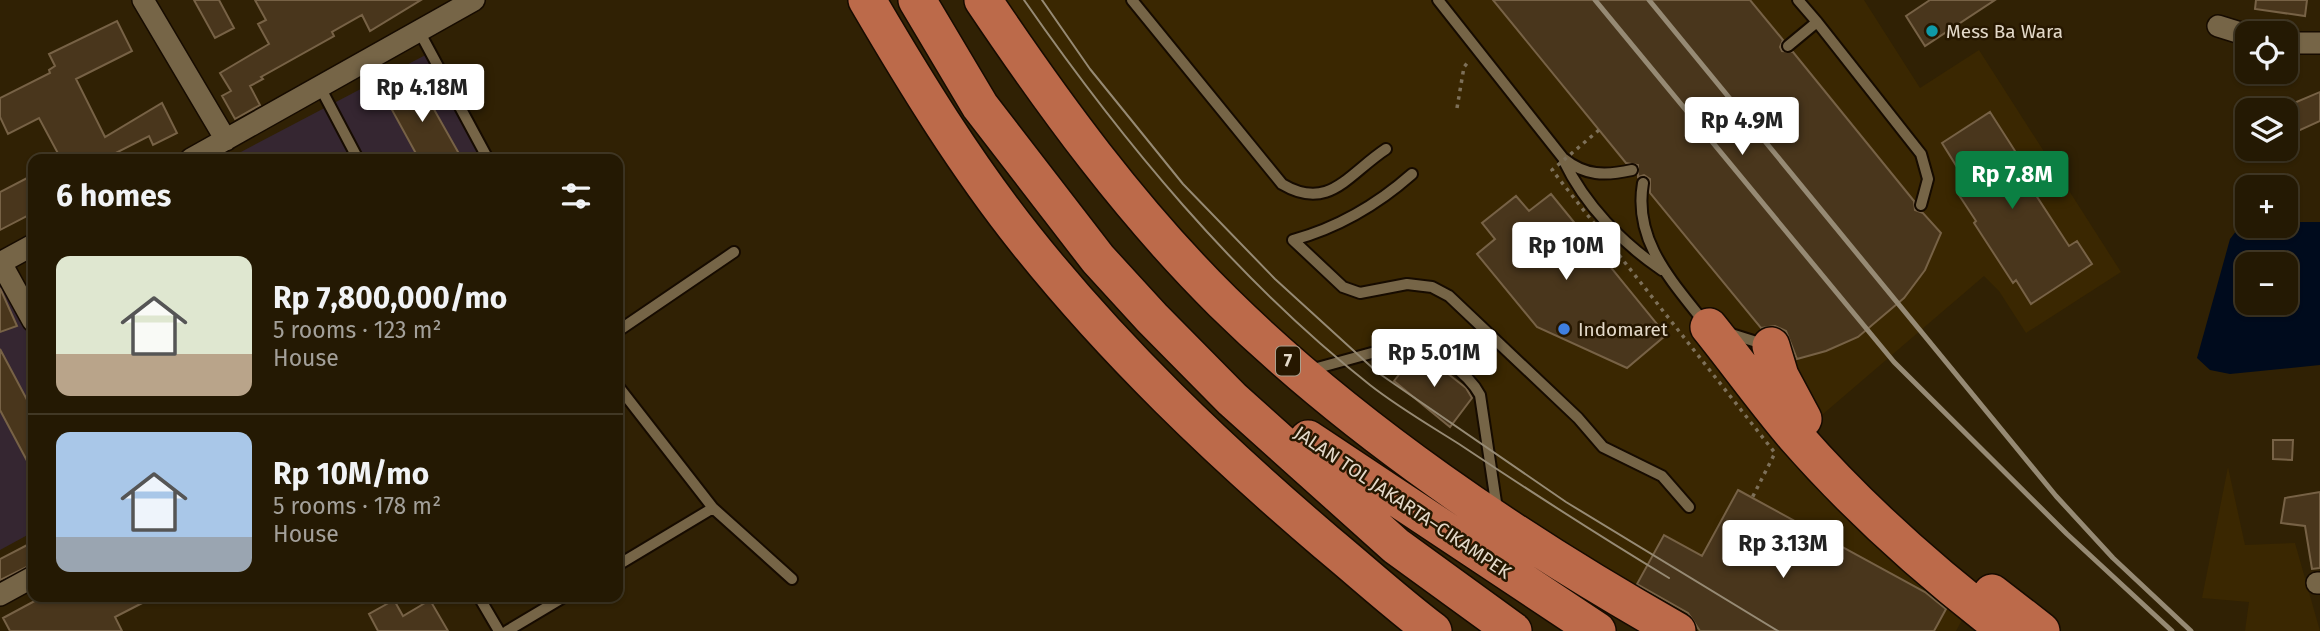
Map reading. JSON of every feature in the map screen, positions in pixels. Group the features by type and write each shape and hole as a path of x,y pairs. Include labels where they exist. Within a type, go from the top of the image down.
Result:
{"highway":[{"path":"867,0 944,124 1023,237 1100,328 1172,402 1281,503 1433,631"},
{"name":"JALAN TOL JAKARTA–CIKAMPEK","path":"917,0 980,106 1107,269 1233,399 1396,545 1513,631"},
{"name":"JALAN TOL JAKARTA–CIKAMPEK","path":"983,0 1067,121 1131,201 1223,302 1300,372 1499,521 1677,631"},
{"path":"1709,327 1796,437 1845,488 1931,570 2007,631"},
{"path":"1772,345 1788,395 1808,427 1915,530 2041,631"},
{"name":"JALAN TOL JAKARTA–CIKAMPEK","path":"1209,372 1240,389 1341,463 1597,631"}],"street":[{"path":"143,0 226,141"},
{"path":"201,154 474,0"},
{"path":"2218,26 2235,31"},
{"path":"2298,43 2320,43"},
{"path":"28,248 0,263 28,312"},
{"path":"0,595 28,580"}],"lane":[{"path":"1132,0 1282,184 1300,195 1318,196 1335,188 1385,149"},
{"path":"1438,0 1476,53 1563,158 1583,194 1612,228 1644,258 1665,273"},
{"path":"1798,0 1917,147 1928,179 1921,205"},
{"path":"1788,46 1816,22"},
{"path":"419,31 485,154"},
{"path":"320,86 355,154"},
{"path":"1563,158 1588,173 1607,174 1632,170"},
{"path":"1412,174 1392,191 1326,231 1293,240 1343,288 1360,293 1407,284 1432,287 1449,296 1578,418 1603,447 1662,476 1689,506"},
{"path":"1643,183 1641,219 1665,273 1709,327 1772,345"},
{"path":"623,328 734,252"},
{"path":"1300,372 1408,343 1420,344 1431,352 1475,385 1480,395 1499,521"},
{"path":"623,392 713,508 792,579"},
{"path":"623,562 713,508"},
{"path":"482,602 499,631"},
{"path":"507,631 556,602"}],"path":[{"path":"1457,108 1464,67 1476,53"},
{"path":"1600,130 1552,170 1775,453 1752,498"}],"shaded area":[{"path":"983,0 1864,0 1920,88 1979,50 2121,272 2026,333 1999,291 1984,276 1808,427 1971,604 1956,631 1677,631 1499,521 1480,395 1421,344 1300,372"},
{"path":"435,50 489,154 240,154"},
{"path":"4,276 28,324 28,535 0,550 0,278"},
{"path":"2228,467 2245,545 2295,543 2320,631 2245,631 2249,602 2202,598"}],"water":[{"path":"2298,222 2320,222 2320,365 2230,374 2210,370 2197,358 2230,239 2235,232 2235,238 2298,238"}],"building":[{"path":"194,0 219,0 234,28 215,38"},
{"path":"255,0 421,0 370,31 362,15 332,32 334,36 261,77 263,79 250,86 260,105 235,119 222,96 231,91 220,73 269,44 258,24 266,20"},
{"path":"1493,0 1750,0 1783,40 1780,47 1782,51 1793,52 1914,201 1915,210 1923,213 1941,233 1925,270 1904,298 1858,337 1826,351 1797,359 1786,331 1775,326 1761,328 1650,193 1650,179 1644,175 1638,177 1638,165 1626,163"},
{"name":"Mess Ba Wara","path":"1930,0 1995,0 1925,46 1906,16"},
{"path":"2256,0 2307,0 2305,16 2255,9"},
{"path":"117,21 132,51 76,79 105,137 162,103 177,133 153,145 149,136 114,154 58,154 39,118 8,134 0,117 0,98 50,73 49,70 55,66 49,54"},
{"path":"418,81 459,154 416,154 386,99"},
{"path":"2320,92 2320,121 2298,131 2298,101"},
{"path":"1990,112 2033,179 2028,183 2069,246 2077,241 2092,264 2031,304 2016,280 2013,283 1974,223 1976,221 1959,195 1970,188 1942,143"},
{"path":"28,178 28,216 0,230 0,192"},
{"path":"1551,194 1666,335 1627,368 1537,327 1477,254 1495,239 1482,223 1516,196 1529,211"},
{"path":"0,288 17,326 0,332"},
{"path":"0,349 28,402 28,463 0,410"},
{"path":"1416,353 1428,358 1466,388 1472,398 1450,427 1394,381"},
{"path":"2273,440 2293,440 2292,460 2273,459"},
{"path":"1738,490 1925,592 1946,609 1934,631 1700,631 1688,613 1637,584 1664,535 1702,556"},
{"path":"2320,492 2320,568 2312,569 2305,526 2281,523 2285,498"},
{"path":"28,545 28,566 0,580 0,559"},
{"path":"33,602 144,602 115,617 122,631 10,631 3,618"},
{"path":"395,602 403,616 431,602 448,631 378,631 369,614"}],"tram line":[{"path":"1024,0 1100,105 1183,205 1273,300 1320,344 1403,408 1669,578"},
{"path":"1042,0 1090,69 1183,184 1275,279 1377,372 1566,502 1778,631"}],"railway":[{"path":"1595,0 1894,362 2067,534 2172,631"},
{"path":"1649,0 2056,496 2113,558 2191,631"}],"place":[{"name":"Mess Ba Wara","path":"1932,31"},
{"name":"Indomaret","path":"1564,329"}]}
